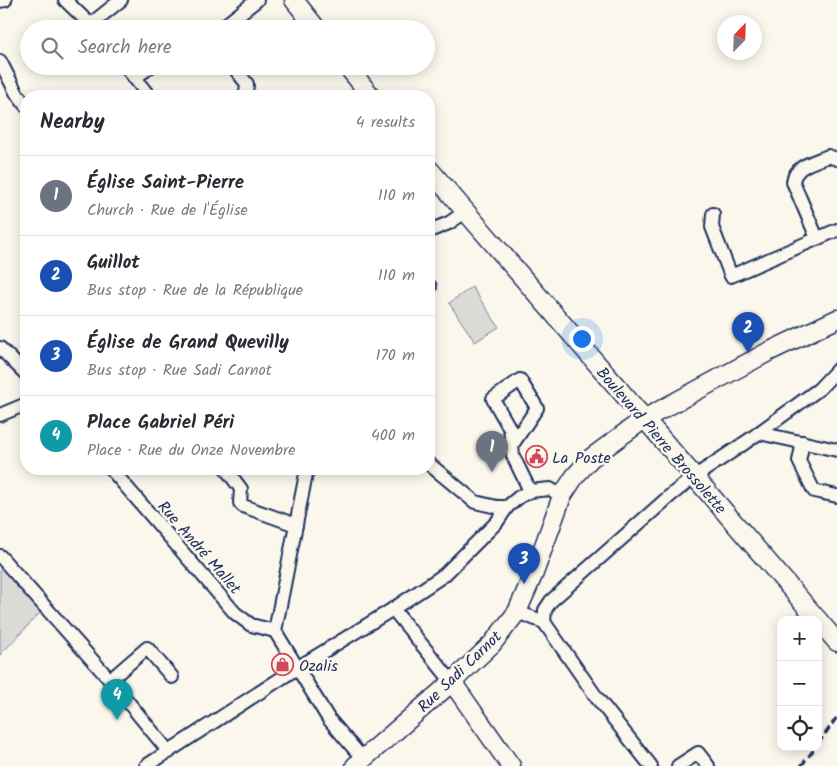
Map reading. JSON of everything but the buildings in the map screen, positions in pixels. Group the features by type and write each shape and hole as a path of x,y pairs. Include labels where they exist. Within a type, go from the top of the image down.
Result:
{"street":[{"path":"0,1 5,0"},
{"path":"66,0 87,20"},
{"path":"99,20 121,0"},
{"path":"231,20 257,0"},
{"path":"294,0 310,20"},
{"path":"0,61 20,98"},
{"path":"132,75 144,90"},
{"path":"135,78 139,75"},
{"path":"240,75 246,84 246,90"},
{"path":"354,75 366,90"},
{"path":"817,238 793,182 794,175 798,169 828,156 837,159"},
{"name":"Boulevard Pierre Brossolette","path":"435,176 815,616"},
{"path":"435,229 449,223 465,212"},
{"path":"713,214 712,227 731,276 837,230"},
{"name":"Rue Sadi Carnot","path":"359,763 452,682 492,644 517,612 562,496 575,476 591,458 644,419 768,352 837,319"},
{"path":"0,348 20,367"},
{"path":"544,622 545,610 551,601 694,476 759,433 819,389 837,370"},
{"path":"512,445 537,408 520,380 492,399 510,429 513,456 530,491"},
{"path":"0,416 20,407"},
{"path":"759,433 837,450"},
{"path":"803,442 799,462 814,491 837,496"},
{"path":"435,469 474,502 507,507"},
{"name":"Rue André Mallet","path":"116,475 236,613 251,625 275,631"},
{"path":"231,475 241,488 240,503 243,506 296,524"},
{"path":"306,475 275,631 328,718 359,763"},
{"path":"146,766 444,575 497,522 507,507 519,497 530,491 550,489 562,496"},
{"path":"0,556 110,680 170,752"},
{"path":"393,609 452,682 511,766"},
{"path":"517,612 544,622 597,698 651,766"},
{"name":"Boulevard Pierre Brossolette","path":"822,625 837,642"},
{"path":"110,680 147,648 172,677"},
{"path":"678,766 698,753 708,766"}],"shaded area":[{"path":"472,287 499,327 475,342 449,303"},
{"path":"0,566 41,612 0,655"}],"railway":[{"path":"822,738 837,717"},
{"path":"801,766 813,751"}],"place":[{"name":"Guillot","path":"748,353"},
{"name":"La Poste","path":"536,457"},
{"name":"Église Saint-Pierre","path":"492,472"},
{"name":"Église de Grand Quevilly","path":"524,584"},
{"name":"Ozalis","path":"283,665"},
{"name":"Place Gabriel Péri","path":"117,720"}]}
